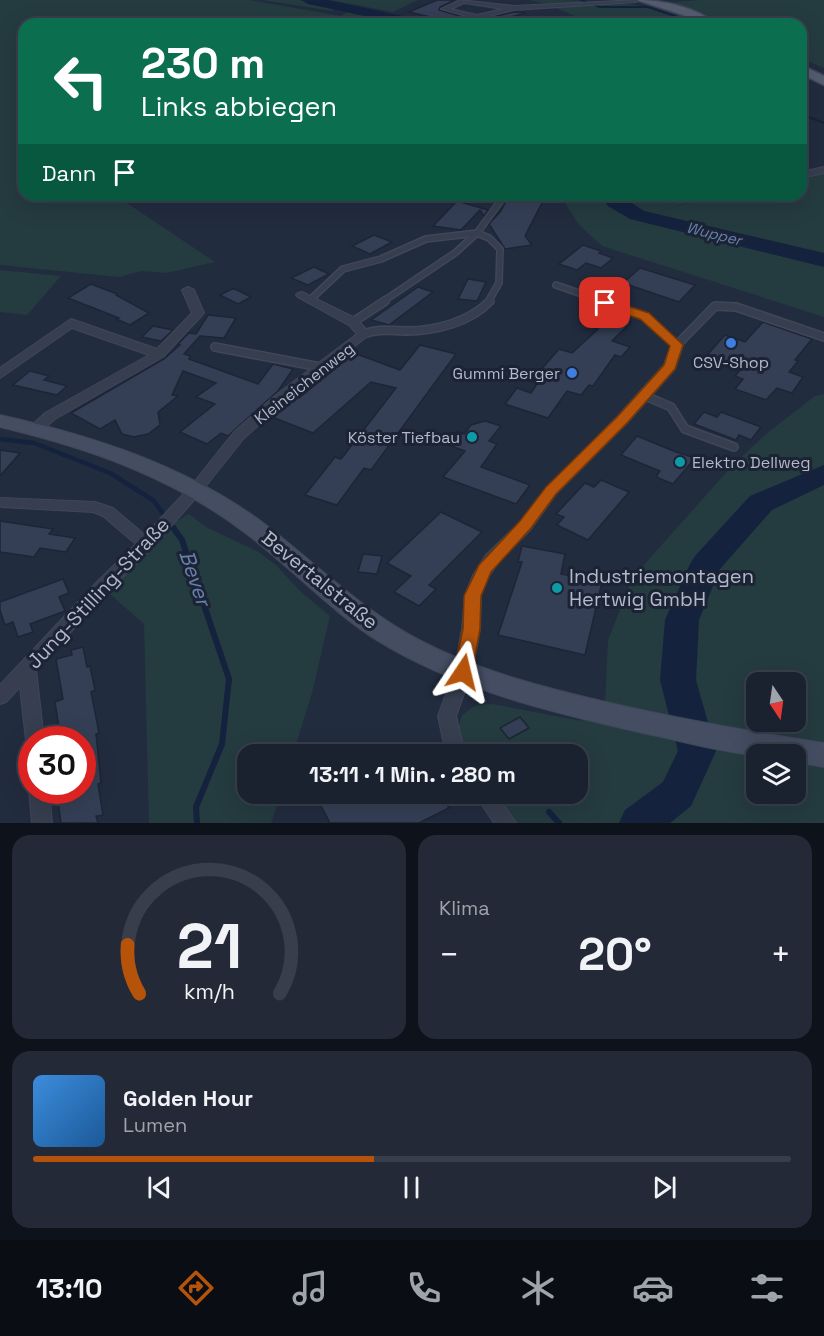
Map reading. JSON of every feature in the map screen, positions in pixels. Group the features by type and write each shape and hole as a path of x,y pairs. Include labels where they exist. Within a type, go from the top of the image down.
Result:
{"main road":[{"path":"642,0 697,18"},
{"path":"807,72 824,81"}],"street":[{"path":"514,8 463,1 444,9 477,17 514,8 636,0"},
{"path":"807,174 824,170"},
{"path":"35,429 50,416 159,354 198,313 188,290"},
{"name":"Kleineichenweg","path":"196,489 239,435 281,398 364,334 353,322 306,298"},
{"path":"0,374 70,323 159,354"},
{"path":"453,744 447,716 463,672 471,629 473,596 484,570 526,525 551,491 622,420 670,366 677,345"},
{"name":"Bevertalstraße","path":"0,421 114,451 196,489 262,534 354,612 388,635 463,672 524,694 655,725 824,755"},
{"name":"Jung-Stilling-Straße","path":"0,697 102,586 151,539 196,489"},
{"path":"2,502 95,507 108,512 151,539"},
{"path":"27,668 33,726"},
{"path":"40,804 42,823"},
{"path":"492,804 506,823"}],"lane":[{"path":"353,322 455,253 477,233 501,201"},
{"path":"306,298 324,289 332,277 343,269 381,259 426,239 477,233 489,238 500,249 498,287 486,304 465,320 413,331 372,330 364,334"},
{"path":"556,285 644,316 677,345 715,306 736,307 824,337"},
{"path":"214,347 320,367"},
{"path":"643,395 671,407 686,429 734,447"}],"green space":[{"path":"0,0 250,0 341,16 353,9 393,18 18,18 18,201 124,201 215,262 167,273 142,271 119,277 0,265"},
{"path":"262,0 299,0 341,7 332,11"},
{"path":"330,0 418,0 393,12"},
{"path":"531,0 619,3 662,10 688,18 579,18"},
{"path":"699,0 824,0 824,68 807,61 807,18 701,18 665,3"},
{"path":"824,170 824,317 602,246 579,225 564,201 695,201 660,211 698,201 807,201 807,174"},
{"path":"0,270 61,276 27,315 0,312"},
{"path":"824,394 824,823 506,823 492,804 588,804 588,744 453,744 462,715 476,705 493,704 576,720 653,724 605,703 608,640 633,577 732,466 767,433 815,396"},
{"path":"189,514 206,527 257,551 276,565 300,591 330,616 312,693 296,744 237,744 237,804 278,804 271,823 149,823 144,624 102,587 156,533"}],"building":[{"path":"437,0 455,0 440,7 439,10 466,18 434,18 409,12"},
{"path":"514,12 526,13 506,18 489,18"},
{"path":"457,201 488,210 484,216 480,210 461,230 433,226"},
{"path":"506,201 543,201 525,236 532,245 505,249 489,224"},
{"path":"374,235 392,242 370,254 352,246"},
{"path":"583,245 613,258 601,268 586,263 577,270 559,264"},
{"path":"314,267 329,274 308,285 291,278"},
{"path":"640,268 695,285 679,302 623,283"},
{"path":"468,279 486,282 477,301 458,299"},
{"path":"91,284 117,294 149,313 130,325 116,319 119,318 68,298"},
{"path":"418,287 433,292 389,325 371,320"},
{"path":"232,289 251,297 238,304 220,295"},
{"path":"596,310 631,322 612,341 630,347 621,357 615,355 593,386 589,385 581,395 567,391 548,418 505,404 517,388 531,393 545,372 540,371 559,349 572,353 598,329 580,323"},
{"path":"208,315 236,318 224,338 200,336 184,354 190,356 189,359 258,384 273,364 293,369 278,391 228,436 221,433 207,444 180,432 215,404 196,397 216,383 183,371 172,395 178,396 158,412 160,425 148,434 134,437 122,434 115,420 100,429 71,413 164,359 180,345 178,344 189,333 196,334"},
{"path":"763,322 812,339 795,360 798,361 789,372 803,377 792,393 777,388 766,400 735,389 743,379 735,376 743,367 708,354 725,335 745,342"},
{"path":"153,326 173,330 161,341 142,337"},
{"path":"420,345 456,354 371,470 364,468 337,505 305,495 335,457 341,459 396,388 371,382 313,433 272,417 354,353 400,370"},
{"path":"30,371 49,376 44,380 67,386 57,395 13,385"},
{"path":"704,412 717,417 721,412 761,427 751,440 739,435 736,440 694,424"},
{"path":"485,421 501,426 489,441 497,444 481,467 530,485 516,504 443,477 465,451 446,444 457,431 464,434 471,425"},
{"name":"Elektro Dellweg","path":"637,436 695,458 673,484 656,477 660,471 621,455"},
{"path":"0,450 20,453 0,476"},
{"path":"601,480 629,492 588,540 557,525 564,517 556,514 585,483 594,487"},
{"path":"441,512 482,532 429,585 436,589 419,606 394,592 411,576 387,563"},
{"path":"0,521 53,529 49,534 75,538 66,552 40,548 34,557 0,552"},
{"path":"522,546 565,554 561,574 602,582 585,655 498,635 522,562 518,562"},
{"path":"363,554 382,556 377,574 358,572"},
{"path":"63,579 69,593 59,597 65,611 30,624 33,632 18,637 13,622 5,625 0,602"},
{"path":"83,647 87,667 90,666 95,690 91,692 99,733 96,734 96,726 59,726 55,702 63,699 56,659 72,655 71,650"},
{"path":"520,717 529,728 509,739 500,728"},
{"path":"96,734 101,783 98,784 103,815 96,816 98,823 61,823 58,804 96,804"},
{"path":"320,804 446,804 449,808 419,823 330,823"}],"waterway":[{"name":"Wupper","path":"308,0 394,18"},
{"path":"581,0 600,7 648,7 681,18"},
{"path":"807,116 824,123"},
{"name":"Wupper","path":"614,201 637,215 824,260"},
{"name":"Bever","path":"0,439 34,443 110,473 153,500 173,527"},
{"name":"Wupper","path":"639,823 677,794 697,751 678,680 682,620 706,564 761,503 824,474"},
{"name":"Bever","path":"172,526 182,540 229,679 222,744 196,807 197,823"},
{"path":"549,812 559,823"}],"place":[{"name":"CSV-Shop","path":"731,343"},
{"name":"Gummi Berger","path":"572,373"},
{"name":"Köster Tiefbau","path":"472,437"},
{"name":"Elektro Dellweg","path":"680,462"},
{"name":"Industriemontagen Hertwig GmbH","path":"557,588"}],"route":[{"path":"463,672 471,629 473,596 484,570 526,525 551,491 622,420 670,366 677,345 666,338 660,329 644,316 605,303"}]}
